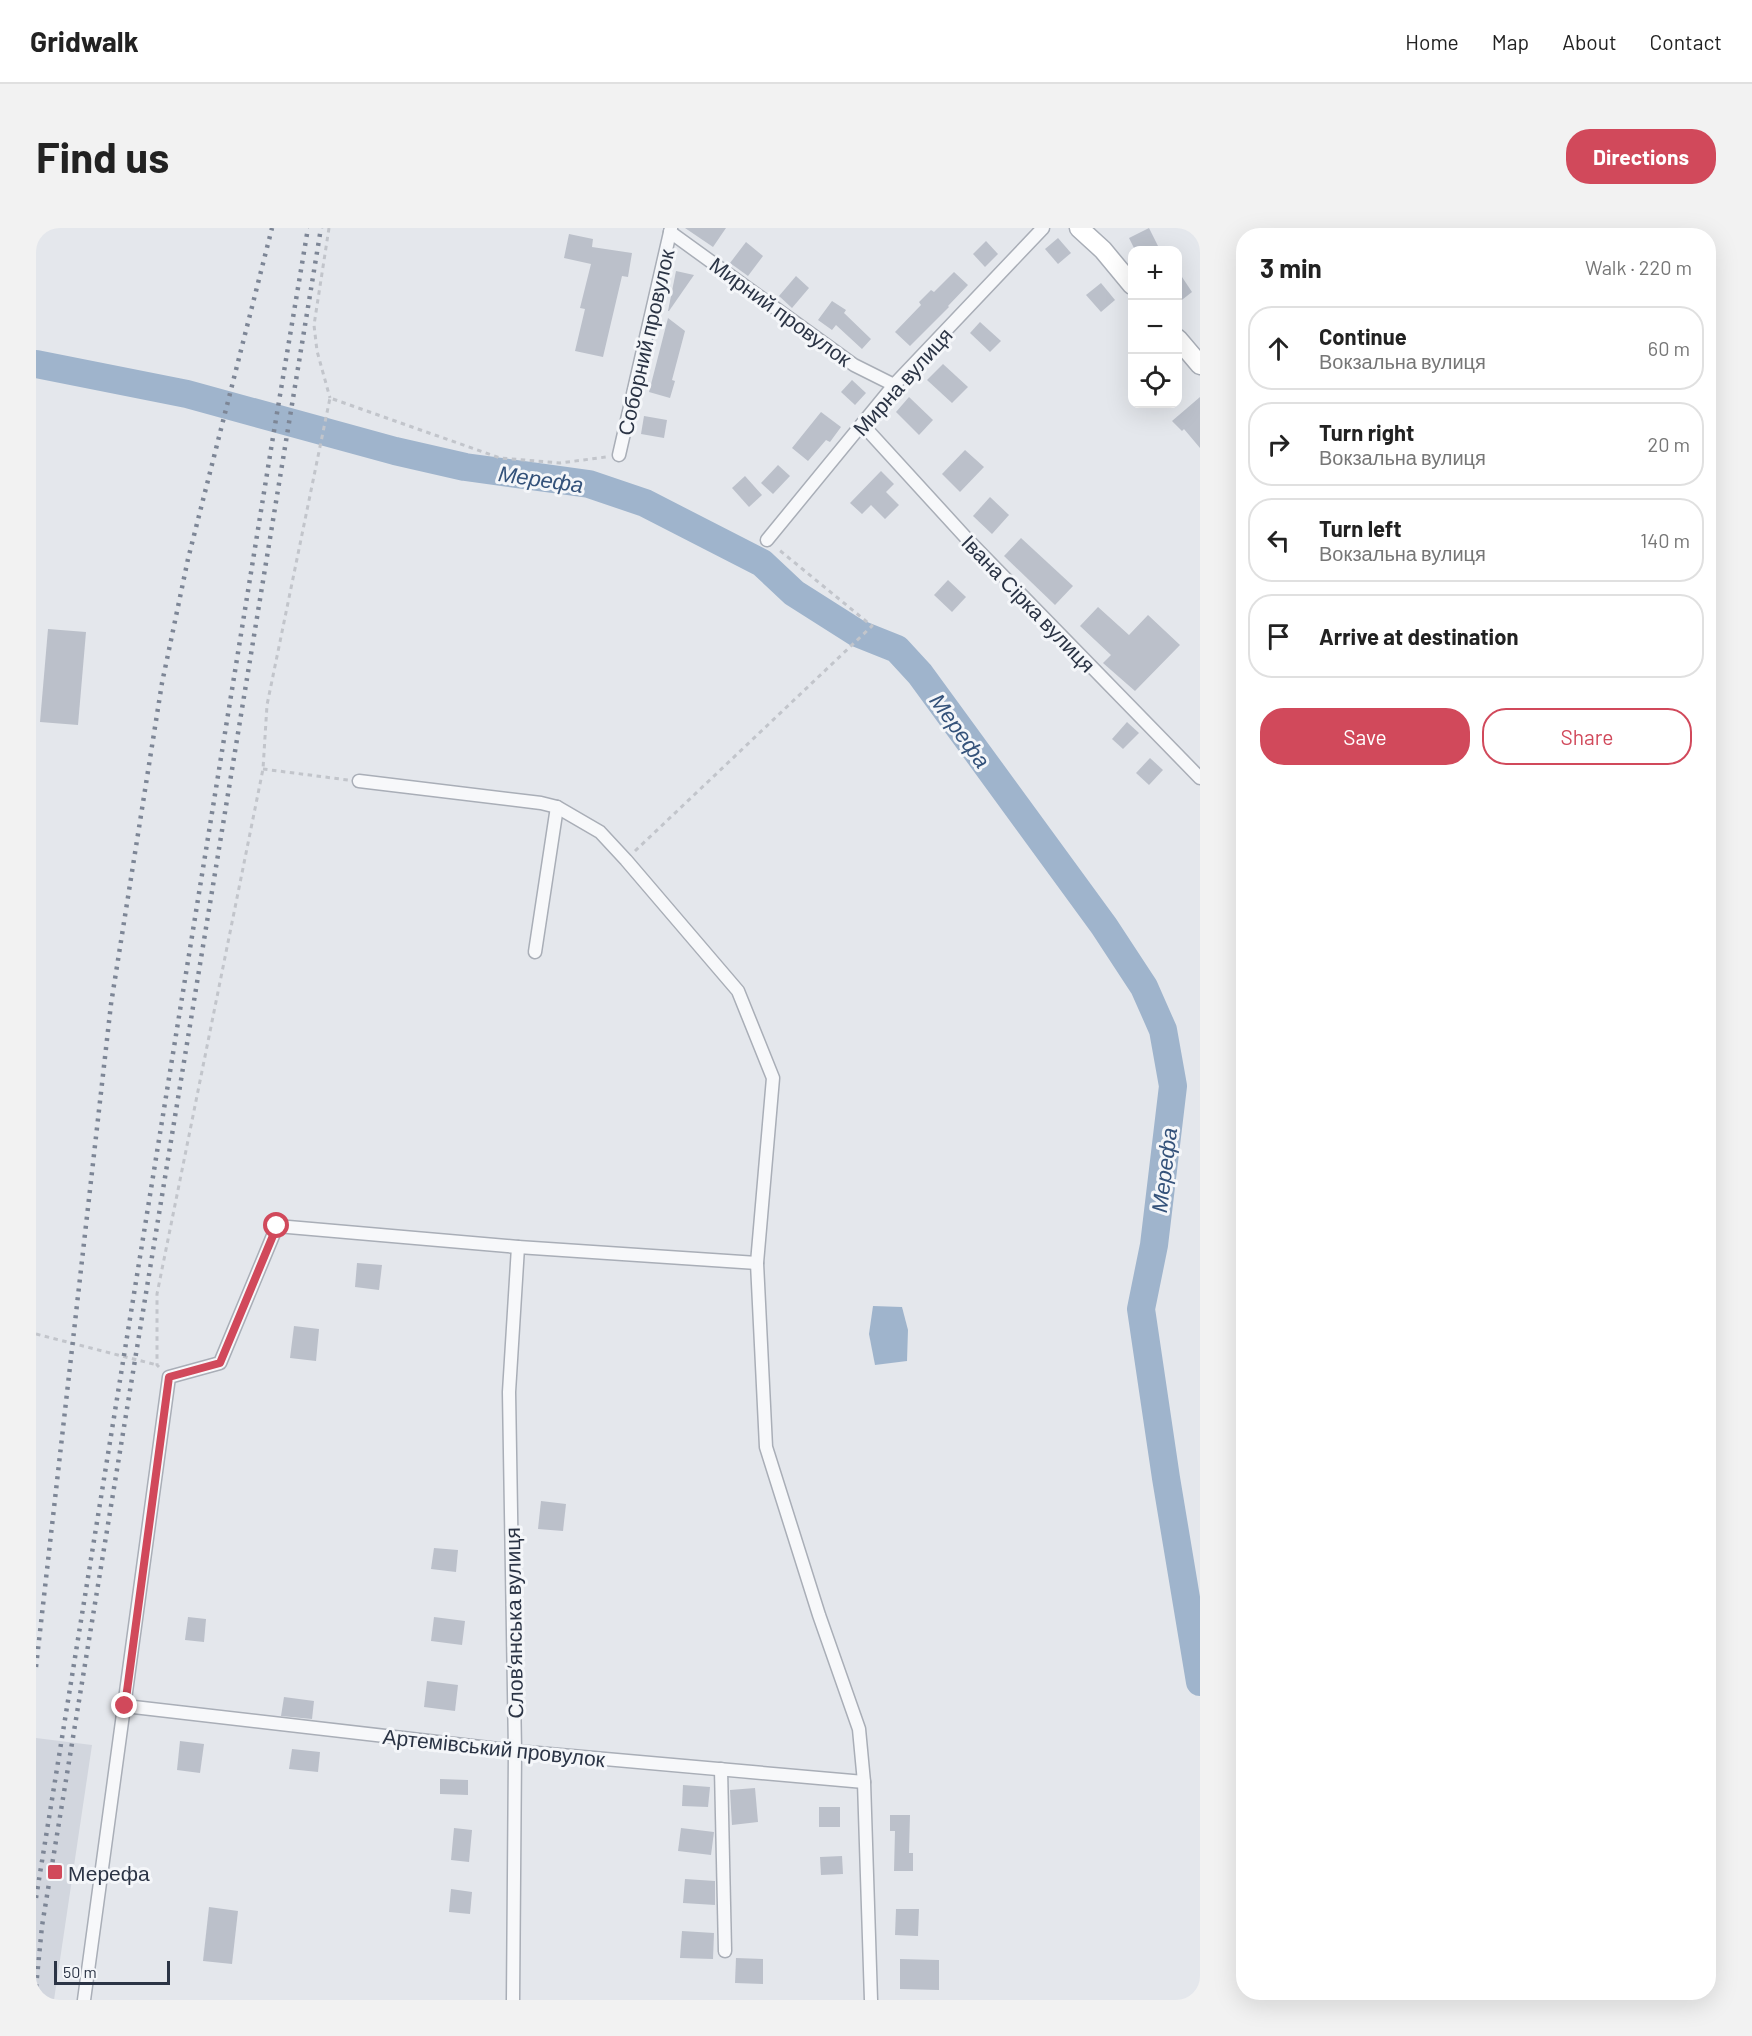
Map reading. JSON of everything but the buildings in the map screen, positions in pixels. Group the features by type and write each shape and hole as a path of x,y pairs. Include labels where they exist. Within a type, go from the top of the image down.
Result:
{"street":[{"name":"Мирна вулиця","path":"767,540 894,385 1043,228"},
{"path":"1079,228 1103,250 1128,280"},
{"name":"Мирний провулок","path":"671,230 854,364 894,385"},
{"name":"Соборний провулок","path":"619,455 671,230"},
{"path":"1182,344 1200,365"},
{"name":"Івана Сірка вулиця","path":"862,424 968,540 1200,778"},
{"path":"358,782 541,802 557,807 600,832 738,991 773,1078 757,1263 766,1447 819,1615 859,1729 864,1782 871,2000"},
{"path":"535,952 557,807"},
{"path":"84,2000 169,1377 220,1363 277,1226 518,1247 757,1263"},
{"name":"Слов’янська вулиця","path":"513,2000 515,1751 509,1392 518,1247"},
{"name":"Артемівський провулок","path":"125,1706 515,1751 864,1782"},
{"path":"721,1769 725,1951"}],"path":[{"path":"158,1365 157,1294 263,769 267,705 330,398 317,351 314,325 329,228"},
{"path":"330,398 500,458 560,463 619,455"},
{"path":"626,860 872,626 767,540"},
{"path":"263,769 358,782"},
{"path":"36,1334 158,1365 169,1377"}],"shaded area":[{"name":"Мерефа","path":"36,1738 92,1745 54,2000 36,2000"}],"water":[{"path":"873,1306 902,1307 908,1330 907,1361 875,1365 869,1334"}],"waterway":[{"name":"Мерефа","path":"36,364 187,394 395,451 465,467 589,484 645,503 762,563 794,593 857,633 897,649 920,674 1104,926 1144,987 1163,1030 1173,1086 1154,1245 1141,1309 1200,1682"}],"railway":[{"path":"36,1667 111,1004 162,683 188,559 272,228"},
{"path":"36,1898 308,228"},
{"path":"36,1987 42,1926 321,228"}],"place":[{"name":"Мерефа","path":"55,1872"}],"route":[{"path":"125,1706 169,1377 220,1363 277,1226"}]}
